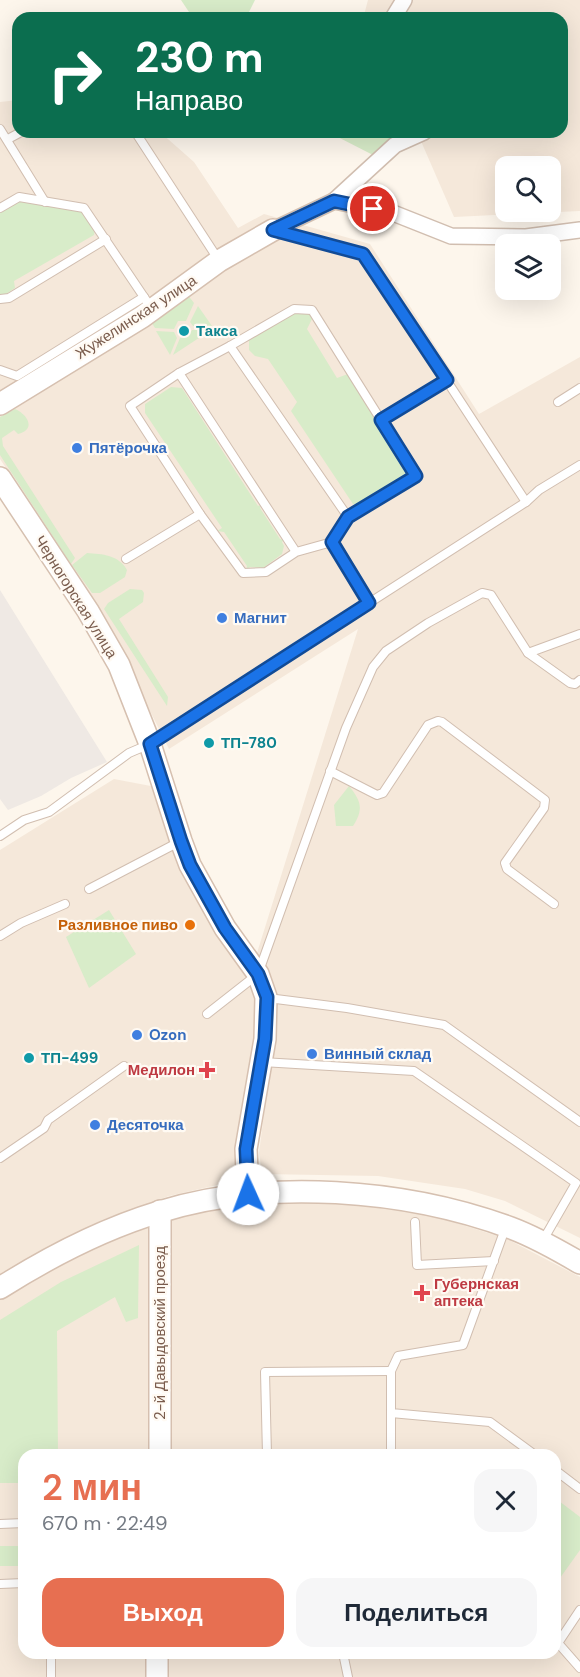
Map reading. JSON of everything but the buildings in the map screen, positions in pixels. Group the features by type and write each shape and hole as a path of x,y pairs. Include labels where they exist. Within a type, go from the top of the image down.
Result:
{"street":[{"path":"273,230 334,201 395,145 410,138"},
{"path":"334,201 393,213 451,237 526,237 580,230"},
{"name":"Жужелинская улица","path":"0,404 148,304 273,230"},
{"name":"Черногорская улица","path":"0,478 119,665 150,744 190,865 225,928 258,974 267,997 265,1039 246,1149 248,1194"},
{"path":"0,1288 87,1240 160,1211 221,1198 275,1192 355,1194 407,1200 459,1211 506,1226 580,1263"},
{"name":"2-й Давыдовский проезд","path":"160,1211 160,1449"},
{"path":"157,1659 157,1677"}],"lane":[{"path":"0,129 45,202"},
{"path":"8,139 12,137"},
{"path":"139,138 219,261"},
{"path":"0,208 19,197 84,208 148,304 17,376 0,370"},
{"path":"273,230 363,254 526,502"},
{"path":"0,299 9,298 106,239"},
{"path":"294,309 312,310 416,476 348,517 332,542 296,552 266,572 243,573 200,514 130,406 179,372 294,309"},
{"path":"230,346 348,517"},
{"path":"179,372 296,552"},
{"path":"381,420 447,380"},
{"path":"558,402 580,388"},
{"path":"0,836 24,820 49,812 129,753 150,744 580,465"},
{"path":"126,559 200,514"},
{"path":"332,542 369,603"},
{"path":"207,1014 258,974 350,718 373,667 386,651 428,623 482,592 487,592 528,653 570,684 575,684 580,680"},
{"path":"528,653 580,634"},
{"path":"330,771 377,795 383,793 428,724 438,720 442,722 545,800 544,808 506,859 505,866 554,904"},
{"path":"88,889 181,841"},
{"path":"0,936 21,923 64,904"},
{"path":"267,997 444,1025 580,1122"},
{"path":"261,1062 414,1071 576,1184 542,1243"},
{"path":"0,1158 44,1128 48,1120 124,1066"},
{"path":"415,1222 417,1265 494,1261"},
{"path":"391,1449 392,1371 398,1356 463,1345 506,1226"},
{"path":"267,1449 265,1372 392,1371"},
{"path":"391,1413 490,1422 527,1449"},
{"path":"561,1475 580,1489"},
{"path":"0,1524 18,1523"},
{"path":"0,1584 18,1583"},
{"path":"561,1638 580,1610"},
{"path":"561,1646 580,1668"},
{"path":"51,1659 51,1677"},
{"path":"344,1659 348,1677"}],"shaded area":[{"path":"368,0 580,0 580,211 561,212 561,156 495,156 495,215 454,217 420,138 568,138 568,12 365,12"},
{"path":"12,101 12,138 167,138 194,162 238,228 264,214 370,244 479,414 580,357 580,1238 505,1201 465,1189 378,1176 262,1174 259,1153 276,1021 271,985 257,953 358,629 169,749 96,603 0,459 0,102"},
{"path":"0,590 107,762 8,810 0,799"},
{"path":"114,779 156,787 183,876 245,971 260,1005 239,1180 169,1196 102,1220 0,1275 0,850"},
{"path":"271,1199 406,1207 507,1239 580,1277 580,1677 168,1677 169,1659 561,1659 561,1449 172,1449 171,1217"},
{"path":"149,1223 149,1449 18,1449 18,1659 146,1659 145,1677 0,1677 0,1296 111,1236"}],"green space":[{"path":"181,0 255,0 249,12 189,12"},
{"path":"340,138 393,138 373,155"},
{"path":"18,200 84,211 95,229 94,235 14,281 15,288 6,294 0,294 0,211"},
{"path":"187,294 194,303 186,321 178,321 174,329 155,328 150,320"},
{"path":"198,306 212,326 193,326 190,322"},
{"path":"296,311 310,312 312,319 307,329 337,378 348,374 406,466 406,476 362,504 353,504 291,411 297,402 268,359 255,356 249,350 249,338"},
{"path":"192,330 211,330 173,355 180,338 188,337"},
{"path":"156,331 174,332 177,338 170,355"},
{"path":"171,387 182,388 258,506 261,505 260,508 280,539 284,540 282,554 263,568 250,567 246,570 247,566 224,532 217,531 222,528 145,413 145,404"},
{"path":"15,409 23,414 29,425 24,432 18,434 14,430 2,438 3,446 75,558 71,564 0,455 0,417"},
{"path":"87,553 115,558 127,570 125,577 100,593 92,593 72,565"},
{"path":"130,589 142,590 143,602 119,619 168,697 167,706 104,609 108,603"},
{"path":"349,786 360,805 359,815 353,826 336,826 334,805"},
{"path":"109,910 136,954 89,988 66,937"},
{"path":"139,1245 138,1318 126,1322 115,1297 57,1331 58,1449 18,1449 18,1483 0,1483 0,1320 61,1282"},
{"path":"561,1503 580,1517 580,1550 561,1577"},
{"path":"0,1546 18,1546 18,1566 0,1566"}],"place":[{"name":"Такса","path":"184,331"},
{"name":"Пятёрочка","path":"77,448"},
{"name":"Магнит","path":"222,618"},
{"name":"ТП-780","path":"209,743"},
{"name":"Разливное пиво","path":"190,925"},
{"name":"Ozon","path":"137,1035"},
{"name":"Винный склад","path":"312,1054"},
{"name":"ТП-499","path":"29,1058"},
{"name":"Медилон","path":"207,1070"},
{"name":"Десяточка","path":"95,1125"},
{"name":"Губернская аптека","path":"422,1293"}],"route":[{"path":"248,1194 246,1149 265,1039 267,997 258,974 225,928 190,865 150,744 369,603 332,542 348,517 416,476 381,420 447,380 363,254 355,250 273,230 334,201 373,209"}]}
